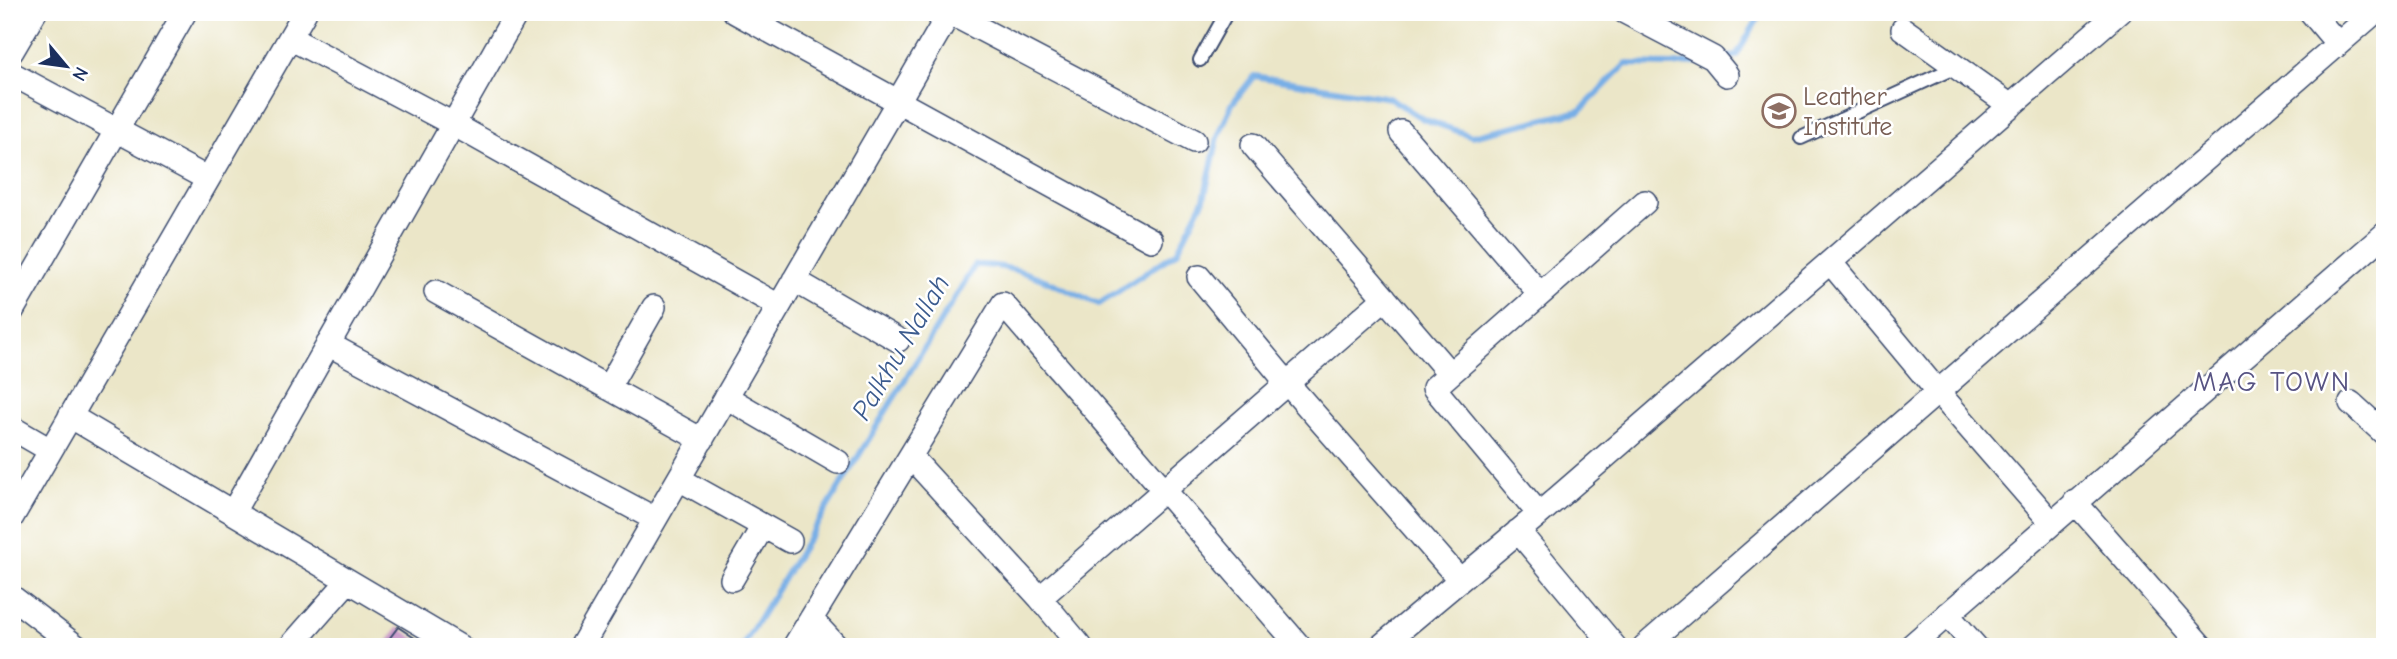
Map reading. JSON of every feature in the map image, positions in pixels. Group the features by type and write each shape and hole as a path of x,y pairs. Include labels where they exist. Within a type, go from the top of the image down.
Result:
{"street":[{"path":"12,51 35,12"},
{"path":"12,311 185,12"},
{"path":"12,517 304,12"},
{"path":"734,12 1151,240"},
{"path":"581,647 950,12 1194,141"},
{"path":"1625,12 1657,20 1713,58 1727,75"},
{"path":"1380,647 1539,514 2119,12"},
{"path":"2311,12 2338,44"},
{"path":"1644,647 2375,12"},
{"path":"233,512 453,124 510,15"},
{"path":"1903,29 2011,106"},
{"path":"290,38 453,124 779,306"},
{"path":"12,74 208,179"},
{"path":"1401,132 1540,294"},
{"path":"1254,145 1450,374"},
{"path":"1539,514 1434,388 1645,202"},
{"path":"1910,647 2385,234"},
{"path":"1830,262 2052,523"},
{"path":"1199,277 1288,384 1460,580"},
{"path":"794,280 898,340"},
{"path":"436,292 702,440"},
{"path":"1040,598 1385,298"},
{"path":"794,647 1003,304 1300,647"},
{"path":"608,388 654,307"},
{"path":"328,344 655,519"},
{"path":"726,397 838,462"},
{"path":"2351,403 2385,434"},
{"path":"70,416 460,647"},
{"path":"12,428 50,450"},
{"path":"911,457 1040,598 1081,647"},
{"path":"679,479 790,541"},
{"path":"2075,502 2202,647"},
{"path":"732,579 763,526"},
{"path":"1518,531 1615,647"},
{"path":"290,647 348,581"},
{"path":"12,597 76,647"},
{"path":"1947,614 1976,647"},
{"path":"811,619 836,647"}],"lane":[{"path":"1200,60 1227,12"},
{"path":"1801,138 1956,67"}],"building":[{"path":"398,627 428,647 383,647"}],"waterway":[{"name":"Palkhu Nallah","path":"1720,58 1736,56 1762,12"},
{"name":"Palkhu Nallah","path":"742,647 975,265 991,265 1023,272 1099,304 1177,252 1204,199 1218,137 1232,104 1254,76 1390,98 1423,119 1472,136 1580,111 1626,64 1672,65 1702,61"}],"place":[{"name":"Leather Institute","path":"1779,111"}],"district":[{"name":"MAG TOWN","path":"2272,381"}]}
